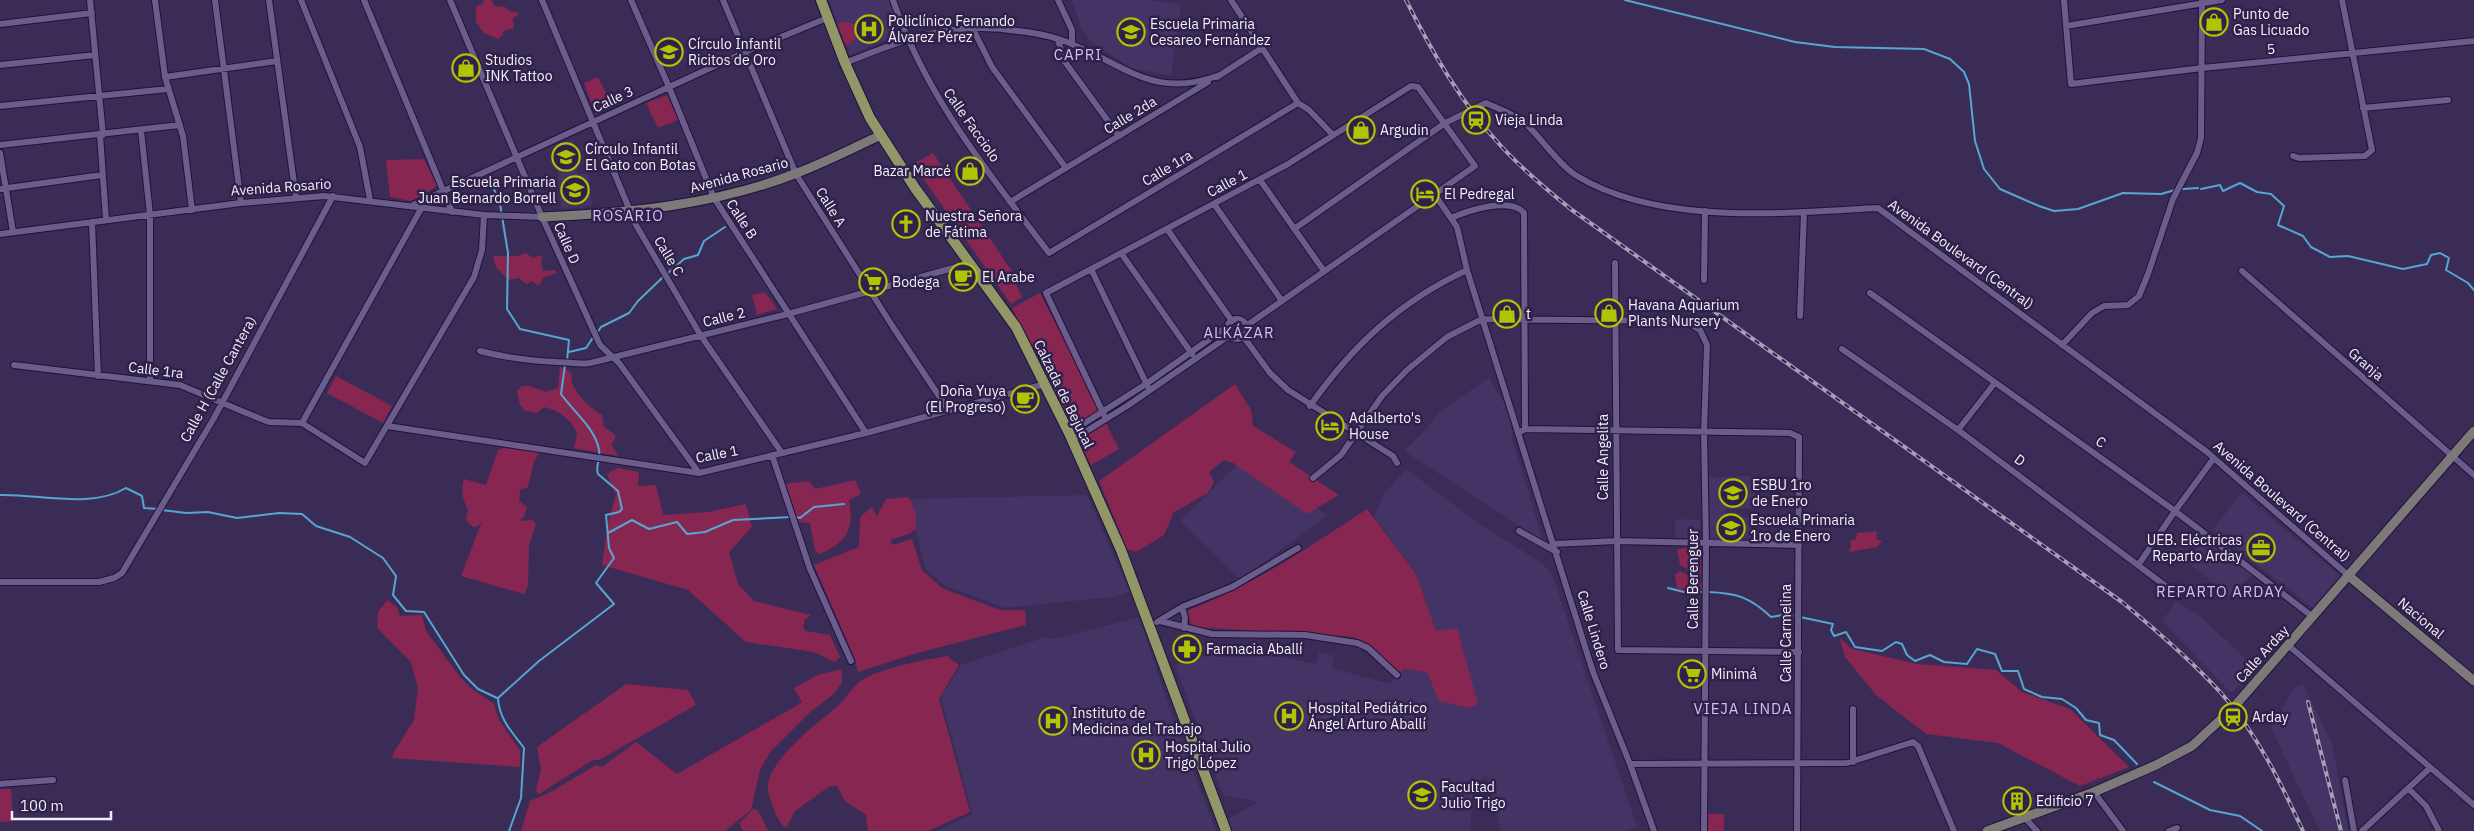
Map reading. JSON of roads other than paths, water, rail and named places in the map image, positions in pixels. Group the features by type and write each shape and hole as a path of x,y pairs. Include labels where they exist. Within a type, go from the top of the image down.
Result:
{"main road":[{"name":"Calzada de Bejucal","path":"821,0 845,63 862,101 881,135 914,188 971,263 1016,327 1046,384 1103,506 1226,831"}],"street":[{"path":"90,0 99,98 106,220"},
{"path":"155,0 168,89 180,125 192,210"},
{"path":"215,0 242,204"},
{"path":"269,0 296,198"},
{"path":"301,0 360,147 370,200"},
{"path":"364,0 452,212"},
{"name":"Calle D","path":"450,0 542,218 600,345 614,358 699,473"},
{"name":"Calle C","path":"542,0 630,212 701,336 782,453"},
{"name":"Calle B","path":"631,0 670,87 714,198 866,433"},
{"name":"Calle A","path":"723,0 796,174 949,411"},
{"name":"Calle Facciolo","path":"893,0 906,38 928,82 954,125 1049,253"},
{"path":"1058,0 1072,30 1072,44"},
{"path":"1231,0 1298,104 1309,110 1333,135"},
{"path":"2064,0 2066,26 2202,1 2222,0"},
{"path":"2293,156 2309,158 2370,154 2372,150 2342,0"},
{"path":"2062,345 2092,313 2104,306 2124,306 2133,302 2145,281 2173,199 2199,146 2202,120 2202,1"},
{"path":"0,24 92,13"},
{"name":"Calle 3","path":"411,206 745,52 827,18"},
{"name":"5","path":"2066,26 2071,84 2202,68 2474,41"},
{"path":"972,27 992,67 1066,168"},
{"path":"845,63 906,38 972,27 1018,30 1072,44 1134,76 1156,82 1189,84 1220,75"},
{"path":"1058,40 1065,62 1119,136"},
{"name":"Calle 2da","path":"1010,202 1262,48"},
{"path":"0,65 95,55"},
{"path":"166,77 278,62"},
{"name":"Calle 1","path":"1103,412 1045,294 1260,180 1415,86 1445,123"},
{"path":"0,106 99,98 168,89"},
{"path":"2364,108 2448,100"},
{"name":"Avenida Boulevard (Central)","path":"1445,123 1486,103 1524,123 1575,175 1615,195 1662,207 1705,211 1804,212 1878,208 2062,345 2131,393 2214,458 2349,576"},
{"name":"Calle 1ra","path":"1049,253 1298,104"},
{"path":"1246,326 1475,166 1445,123 1294,229"},
{"path":"0,146 180,125"},
{"path":"141,130 150,215 150,381"},
{"name":"Avenida Rosario","path":"0,234 242,204 333,196 484,215 542,218 630,212 714,198 796,174 881,135"},
{"path":"0,153 3,188 13,232"},
{"path":"3,188 102,175"},
{"path":"1260,180 1324,271"},
{"name":"Calle Lindero","path":"1435,195 1459,232 1467,270 1557,552 1593,672 1630,764 1654,831"},
{"name":"Calle H (Calle Cantera)","path":"0,582 99,582 114,578 122,573 222,402 333,196"},
{"path":"1214,204 1282,302"},
{"path":"1451,218 1476,208 1510,206 1519,208 1524,216 1525,429"},
{"path":"422,207 302,423 365,463 474,277 482,250 484,215"},
{"path":"1704,280 1705,211"},
{"path":"1800,316 1804,212"},
{"path":"92,222 98,376"},
{"path":"1167,229 1230,323 1230,335"},
{"path":"1122,253 1195,359"},
{"name":"Calle 2","path":"480,351 506,358 580,365 788,314 971,263"},
{"name":"Calle Angelita","path":"1615,263 1618,650 1706,652"},
{"path":"1091,269 1148,387"},
{"path":"1310,406 1330,378 1367,337 1421,295 1467,270"},
{"name":"Granja","path":"2242,271 2474,475"},
{"name":"C","path":"1870,293 1994,384 2175,511 2313,617"},
{"path":"1313,478 1340,455 1382,396 1407,370 1447,337 1482,319 1615,319"},
{"name":"Calle Berenguer","path":"1615,319 1679,321 1690,324 1700,330 1707,345 1704,432 1706,544 1704,831"},
{"path":"1070,436 1106,419 1190,352 1230,323 1240,320 1246,326"},
{"path":"1230,335 1238,338 1243,336 1246,326"},
{"path":"1070,436 1103,412 1195,359 1230,335"},
{"path":"1243,336 1279,382 1310,406 1393,456 1397,463"},
{"name":"D","path":"1842,349 1958,430 2139,564 2179,596"},
{"name":"Calle 1ra","path":"14,366 189,387 269,422 302,423"},
{"name":"Calle 1","path":"387,426 603,457 699,473 866,433 1046,384"},
{"path":"1958,430 1994,384"},
{"path":"1103,412 1106,419"},
{"path":"1518,432 1525,429 1704,432"},
{"name":"Calle Arday","path":"1986,831 2094,792 2156,766 2192,746 2232,708 2474,431"},
{"name":"Calle Carmelina","path":"1704,432 1797,435 1800,441 1798,831"},
{"path":"772,455 810,569 851,661"},
{"path":"2139,564 2214,458"},
{"path":"1520,531 1557,552"},
{"path":"1554,544 1616,541 1799,545"},
{"path":"1148,625 1160,621 1182,607 1232,587 1298,548"},
{"name":"Nacional","path":"2349,576 2474,681"},
{"path":"1182,607 1185,618 1184,628"},
{"path":"1160,621 1212,634 1305,635 1357,643 1368,648 1397,675"},
{"path":"2288,645 2474,805"},
{"path":"1706,652 1798,652"},
{"path":"1852,762 1853,709"},
{"path":"1630,764 1798,764 1852,762 1906,743 1915,742 1954,831"},
{"path":"2362,831 2430,768"},
{"path":"0,784 53,780"},
{"path":"2345,780 2354,831"},
{"path":"2408,789 2426,806 2439,831"},
{"path":"2094,792 2123,831"},
{"path":"2024,817 2037,831"},
{"path":"2170,831 2177,828"}],"waterway":[{"path":"1625,0 1795,42 1835,47 1924,49 1950,59 1964,72 1969,84 1975,141 1984,169 2000,189 2039,206 2054,211 2078,209 2123,193 2161,194 2175,190"},
{"path":"490,179 500,204 508,253 507,309 520,329 569,340 567,361"},
{"path":"2201,189 2220,185 2223,191 2240,183 2257,192 2271,194 2284,206 2278,225 2303,236 2311,247 2330,257 2348,256 2403,269 2427,264 2431,255 2440,253 2449,258 2446,270 2468,283 2474,290"},
{"path":"2183,189 2198,188"},
{"path":"667,274 684,259 698,255 704,241 725,227"},
{"path":"597,333 601,327 629,313 638,301 663,277"},
{"path":"569,352 586,348 594,336"},
{"path":"498,698 539,661 614,604 596,583 614,558 609,548 606,515 619,512 622,509 618,491 598,474 599,453 597,442 589,427 561,394 565,365"},
{"path":"0,495 81,499 97,498 126,488 142,496 144,508 158,509"},
{"path":"796,517 800,518 814,507 844,504"},
{"path":"162,510 186,513 208,512 237,518 279,513 302,514 316,526 350,537 383,558 396,576 393,595 406,611 424,612 464,675 478,689 497,698"},
{"path":"608,533 632,520 649,529 677,522 687,534 705,532 733,520 791,517"},
{"path":"1668,588 1684,592 1703,592"},
{"path":"1708,592 1742,597 1771,617 1788,614 1795,616"},
{"path":"1800,617 1833,624 1831,630 1834,636 1846,632 1855,647 1882,651 1896,642 1902,644 1907,655 1915,661 1930,655 1944,662 1967,664 1977,649 1995,654 2002,671 2018,671 2024,689 2042,697 2062,699 2076,708 2086,720 2099,723 2100,735 2114,740 2137,764"},
{"path":"498,698 504,719 524,748 521,798 509,831"},
{"path":"2154,782 2210,810 2240,816 2262,831"}],"railway":[{"path":"1406,0 1426,39 1460,95 1486,130 1509,155 1544,187 1572,210 2122,602 2186,657 2234,708 2257,741 2303,831"},
{"path":"2308,702 2341,831"}],"place":[{"name":"Punto de Gas Licuado","path":"2214,22"},
{"name":"Policlínico Fernando Álvarez Pérez","path":"869,29"},
{"name":"Escuela Primaria Cesareo Fernández","path":"1131,32"},
{"name":"Círculo Infantil Ricitos de Oro","path":"669,52"},
{"name":"Studios INK Tattoo","path":"466,68"},
{"name":"Vieja Linda","path":"1476,120"},
{"name":"Argudin","path":"1361,130"},
{"name":"Círculo Infantil El Gato con Botas","path":"566,157"},
{"name":"Bazar Marcé","path":"970,171"},
{"name":"Escuela Primaria Juan Bernardo Borrell","path":"575,190"},
{"name":"El Pedregal","path":"1425,194"},
{"name":"Nuestra Señora de Fátima","path":"906,224"},
{"name":"El Arabe","path":"963,277"},
{"name":"Bodega","path":"873,282"},
{"name":"Havana Aquarium Plants Nursery","path":"1609,313"},
{"name":"t","path":"1507,314"},
{"name":"Doña Yuya (El Progreso)","path":"1025,399"},
{"name":"Adalberto's House","path":"1330,426"},
{"name":"ESBU 1ro de Enero","path":"1733,493"},
{"name":"Escuela Primaria 1ro de Enero","path":"1731,528"},
{"name":"UEB. Eléctricas Reparto Arday","path":"2261,548"},
{"name":"Farmacia Aballí","path":"1187,649"},
{"name":"Minimá","path":"1692,674"},
{"name":"Hospital Pediátrico Ángel Arturo Aballí","path":"1289,716"},
{"name":"Arday","path":"2233,717"},
{"name":"Instituto de Medicina del Trabajo","path":"1053,721"},
{"name":"Hospital Julio Trigo López","path":"1146,755"},
{"name":"Facultad Julio Trigo","path":"1422,795"},
{"name":"Edificio 7","path":"2017,801"}],"district":[{"name":"CAPRI","path":"1078,55"},
{"name":"ROSARIO","path":"628,216"},
{"name":"ALKÁZAR","path":"1239,333"},
{"name":"REPARTO ARDAY","path":"2220,592"},
{"name":"VIEJA LINDA","path":"1743,709"}]}
